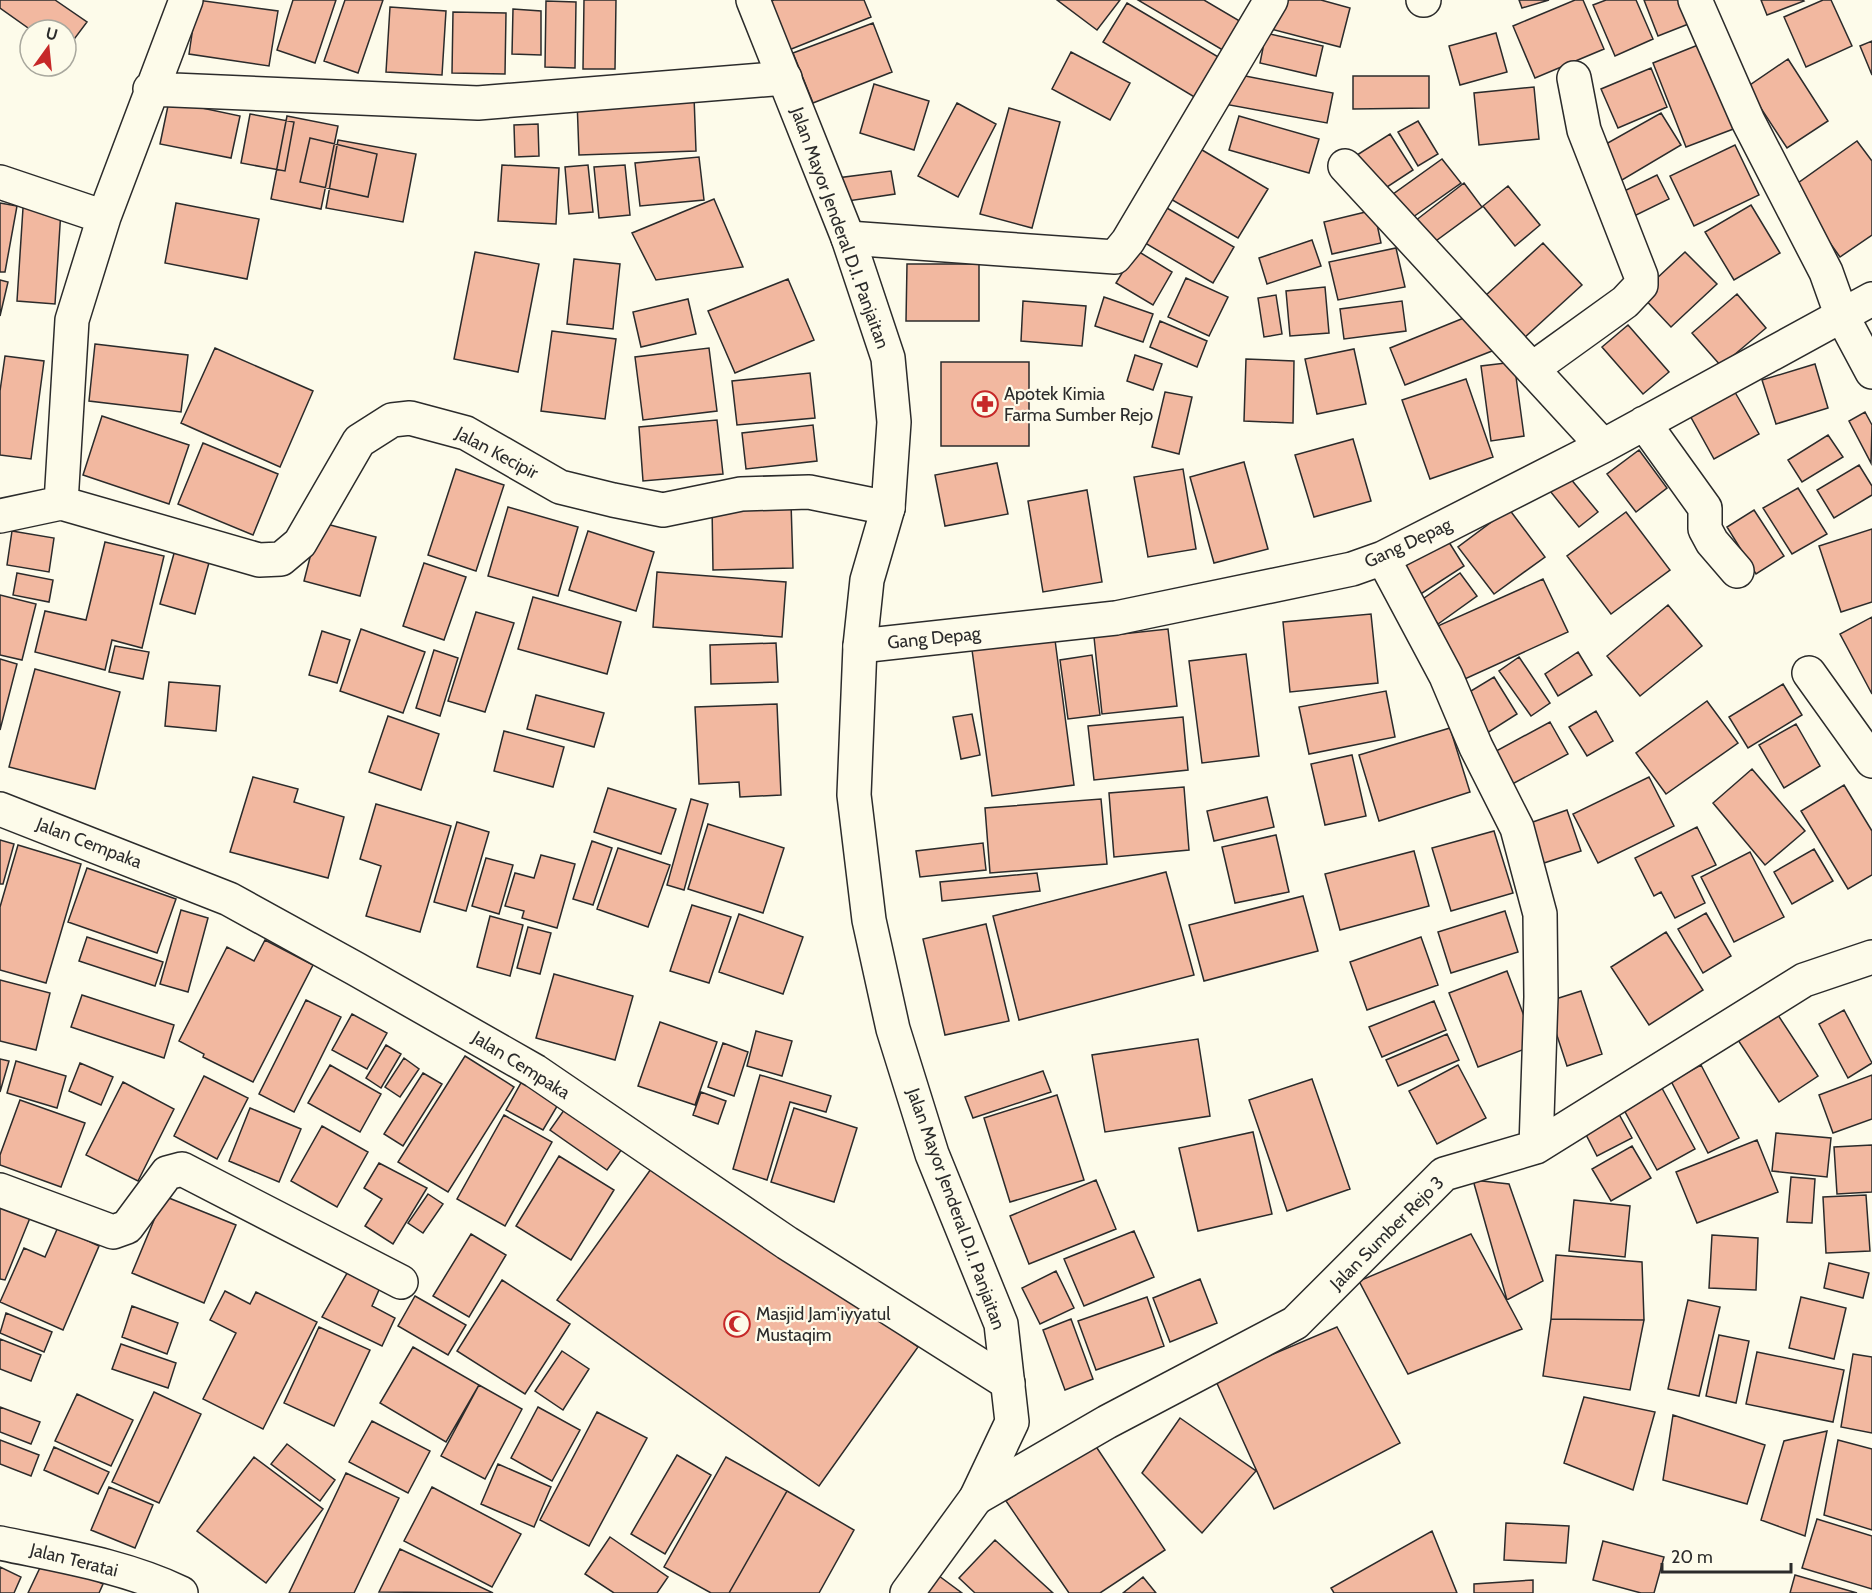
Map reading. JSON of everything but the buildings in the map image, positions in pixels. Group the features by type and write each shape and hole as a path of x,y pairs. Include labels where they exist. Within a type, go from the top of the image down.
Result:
{"street":[{"path":"61,503 72,320 104,217 150,89 186,0"},
{"name":"Jalan Mayor Jenderal D.I. Panjaitan","path":"753,0 848,238 888,358 894,423 888,508 867,580 860,646 854,795 869,920 893,1029 932,1154 1001,1324 1012,1422 975,1498 907,1593"},
{"path":"848,238 1115,256 1128,241 1271,0"},
{"path":"1695,0 1748,121 1826,272 1841,314 1872,372"},
{"path":"150,89 478,103 785,78"},
{"path":"1532,369 1625,302 1641,285 1641,276 1584,130 1574,78"},
{"path":"1345,166 1603,446"},
{"path":"0,182 104,217"},
{"name":"Gang Depag","path":"860,646 1116,618 1352,569 1383,558 1603,446 1872,299"},
{"name":"Jalan Kecipir","path":"0,516 61,503 259,561 281,559 300,543 359,441 392,420 410,418 466,433 560,487 613,501 663,510 741,494 809,492 888,508"},
{"path":"1644,423 1705,508 1705,529 1712,542 1737,572"},
{"path":"1383,558 1446,676 1476,747 1517,828 1540,914 1541,997 1536,1147"},
{"path":"1809,673 1872,761"},
{"name":"Jalan Cempaka","path":"0,809 229,899 356,969 535,1071 787,1243 1008,1383"},
{"name":"Jalan Sumber Rejo 3","path":"975,1498 1107,1422 1295,1323 1444,1174 1536,1147 1804,980 1872,957"},
{"path":"0,1190 113,1232 128,1227 167,1173 174,1169 182,1169 400,1282"},
{"name":"Jalan Teratai","path":"0,1543 77,1559 159,1582 181,1593"}],"place":[{"name":"Apotek Kimia Farma Sumber Rejo","path":"985,404"},
{"name":"Masjid Jam'iyyatul Mustaqim","path":"737,1324"}]}
